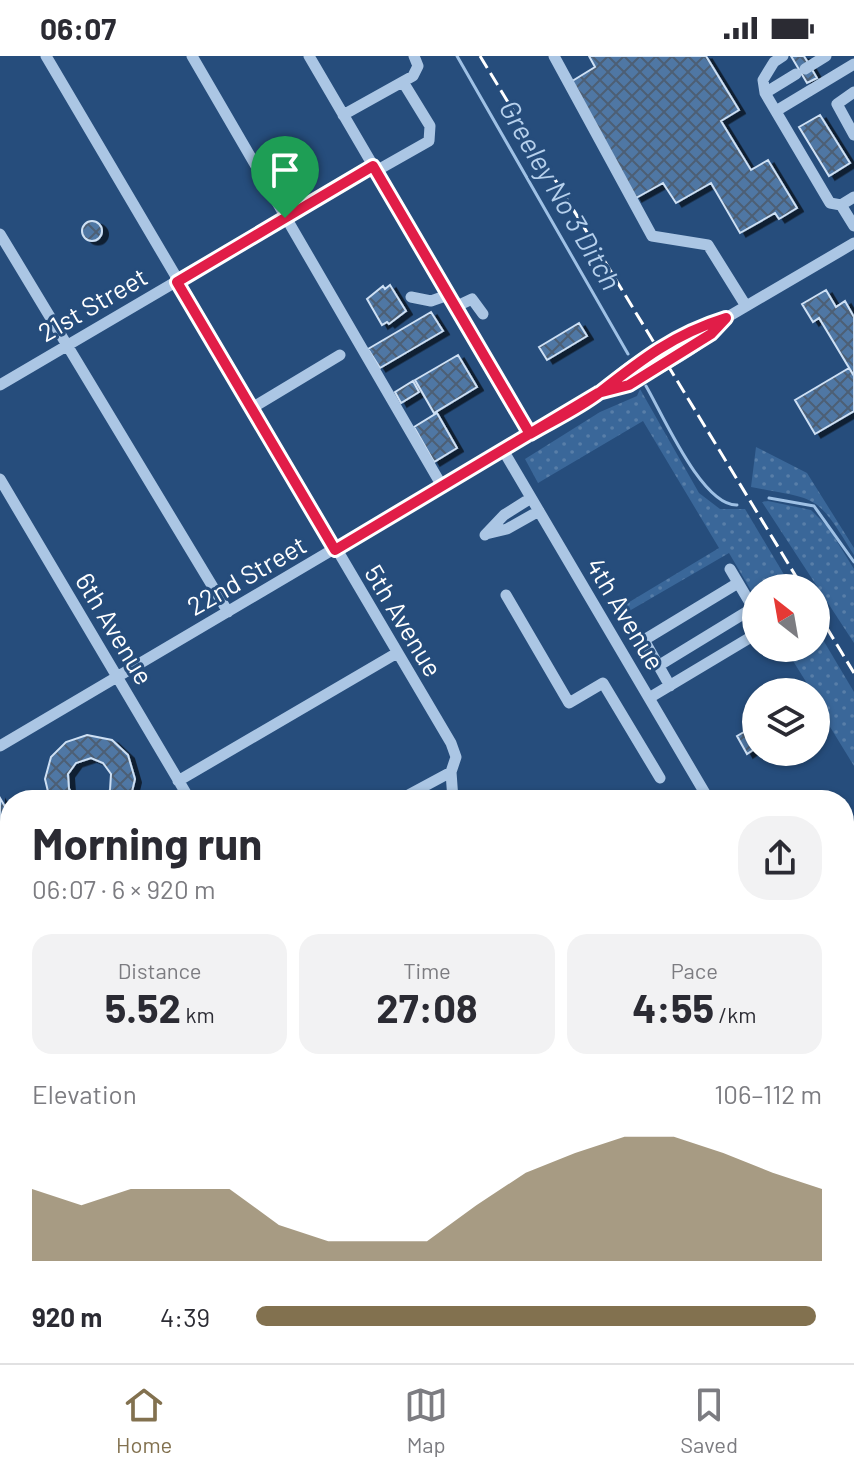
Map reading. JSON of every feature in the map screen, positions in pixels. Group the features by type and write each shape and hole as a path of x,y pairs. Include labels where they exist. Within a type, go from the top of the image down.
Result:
{"street":[{"name":"5th Avenue","path":"46,56 451,743 456,757 451,772 452,790"},
{"path":"192,56 442,486"},
{"path":"309,56 530,434"},
{"path":"343,115 417,72 414,56"},
{"path":"554,56 652,236 708,245 746,306"},
{"path":"783,56 774,62 763,80 765,93 830,203 841,205 854,197"},
{"path":"765,93 826,56"},
{"path":"776,111 854,64"},
{"name":"21st Street","path":"0,385 285,218 429,141 430,126 403,82"},
{"path":"852,127 837,104 854,92"},
{"path":"841,205 854,226"},
{"path":"0,234 228,612"},
{"name":"22nd Street","path":"2,741 117,677 530,434 598,393 620,372 658,348 704,325 726,318 854,243"},
{"path":"411,297 431,301 448,295"},
{"path":"455,307 472,299 483,314"},
{"path":"252,408 340,355"},
{"name":"4th Avenue","path":"503,450 703,790"},
{"name":"6th Avenue","path":"0,479 184,790"},
{"path":"531,498 504,515 485,535 507,529 539,511"},
{"path":"730,569 742,590"},
{"path":"670,686 644,640 738,583"},
{"path":"506,595 569,703 603,683 660,778"},
{"path":"658,666 742,618"},
{"path":"649,698 742,642"},
{"path":"178,781 397,653"},
{"path":"418,790 451,772"}],"shaded area":[{"path":"640,389 699,493 720,509 745,509 784,574 742,575 729,553 624,614 621,607 719,548 643,421 538,483 525,459 600,412 637,396"},
{"path":"756,447 807,473 854,548 854,555 832,520 814,503 751,487"},
{"path":"762,502 811,510 828,527 854,569 854,643 830,606 830,574 809,574"},
{"path":"830,652 854,692 854,766 830,727 830,678 804,678 794,662 830,662"}],"building":[{"path":"589,56 706,56 739,110 721,121 751,170 768,160 797,208 779,219 775,213 740,233 711,183 676,203 663,183 636,198 569,83 595,67"},
{"path":"791,56 804,56 817,78 807,83"},
{"path":"820,115 850,163 829,176 799,127"},
{"path":"92,221 99,224 102,231 99,238 92,241 85,238 82,231 85,224"},
{"path":"390,285 406,311 389,324 382,325 367,299 383,286 385,289"},
{"path":"826,290 836,307 845,301 854,317 854,376 819,318 813,322 802,304"},
{"path":"431,312 443,331 380,368 368,349"},
{"path":"579,323 587,336 547,360 539,347"},
{"path":"458,355 477,387 434,413 415,380"},
{"path":"849,368 854,376 854,411 815,434 795,400"},
{"path":"413,381 419,392 401,403 395,392"},
{"path":"437,413 457,448 434,462 414,427"},
{"path":"87,735 112,740 128,755 135,779 132,790 110,790 111,774 103,763 91,758 76,763 68,774 70,790 48,790 45,779 51,757 66,742"}],"waterway":[{"name":"Greeley No 3 Ditch","path":"457,56 628,354"},
{"path":"646,386 697,475 710,491 724,501 737,505"},
{"path":"769,498 814,506 854,562"}],"railway":[{"path":"480,56 794,574"},
{"path":"830,633 854,673"}],"route":[{"path":"285,218 177,282 335,550 503,450 598,393 629,385 711,334 726,318 704,325 658,348 620,372 598,393 530,434 373,166 285,218"}]}
